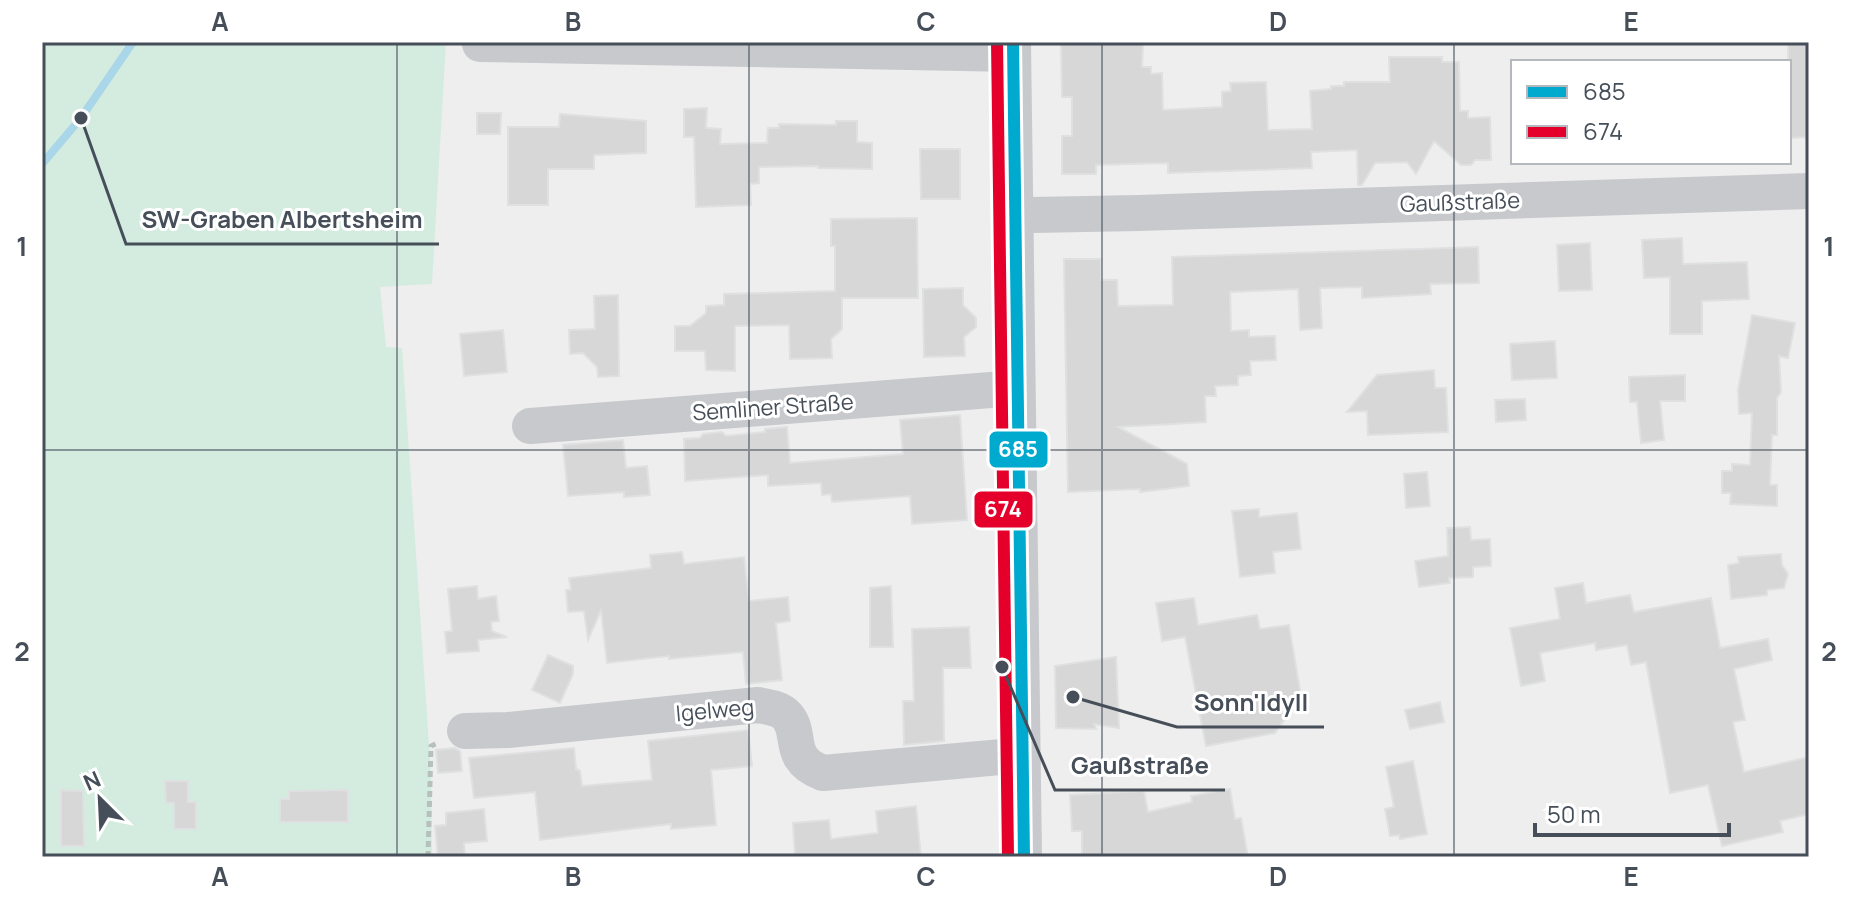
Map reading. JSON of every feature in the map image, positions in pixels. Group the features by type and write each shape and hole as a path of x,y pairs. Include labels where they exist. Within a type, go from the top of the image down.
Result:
{"street":[{"path":"480,44 1013,48 1024,857"},
{"name":"Gaußstraße","path":"1015,211 1032,215 1139,213 1809,191"},
{"name":"Semliner Straße","path":"530,426 1017,388"},
{"name":"Igelweg","path":"465,731 508,730 758,705 774,708 787,716 796,749 805,761 823,773 1023,755"}],"path":[{"path":"428,857 431,746 465,731"}],"green space":[{"path":"42,42 446,42 432,284 380,287 386,347 402,348 431,774 432,857 42,857"}],"building":[{"path":"1061,42 1143,42 1142,67 1151,67 1151,74 1162,73 1163,110 1222,107 1222,92 1231,91 1230,83 1266,82 1268,130 1312,129 1310,91 1344,86 1344,82 1390,82 1389,57 1442,57 1442,62 1459,62 1460,111 1468,111 1468,118 1490,117 1491,160 1475,160 1471,165 1461,165 1434,141 1416,174 1407,162 1375,163 1362,185 1358,185 1357,150 1311,152 1312,168 1168,173 1168,163 1096,165 1096,174 1062,174 1062,136 1072,136 1072,97 1062,97"},
{"path":"1788,42 1809,42 1809,137 1791,138 1791,60 1788,60"},
{"path":"707,108 706,128 721,129 720,144 767,143 768,128 779,128 779,124 836,125 836,121 857,121 857,142 872,143 872,169 759,167 759,183 750,184 751,205 696,207 694,137 684,137 684,109"},
{"path":"477,113 501,113 500,134 477,134"},
{"path":"560,114 646,121 646,153 594,155 594,169 548,169 548,205 508,205 508,127 559,127"},
{"path":"920,149 960,149 960,199 921,199"},
{"path":"917,218 918,298 842,298 842,329 831,339 832,358 790,359 789,325 735,326 735,371 706,370 705,351 675,351 675,326 690,326 706,313 706,306 724,305 724,294 835,291 835,246 831,246 831,219"},
{"path":"1682,238 1683,264 1747,262 1749,299 1702,301 1702,334 1670,334 1670,277 1644,278 1642,240"},
{"path":"1590,243 1592,290 1559,291 1557,245"},
{"path":"1478,247 1479,283 1430,284 1431,294 1362,298 1362,287 1320,288 1322,328 1300,330 1298,289 1230,292 1231,331 1249,330 1249,337 1275,336 1276,360 1250,361 1251,375 1238,376 1238,385 1215,386 1216,396 1205,396 1206,422 1118,427 1187,464 1189,486 1140,492 1140,489 1068,492 1064,259 1101,259 1101,280 1117,280 1118,306 1173,305 1172,257"},
{"path":"963,288 963,305 976,318 976,327 964,337 965,356 924,357 923,289"},
{"path":"618,295 619,376 598,377 597,367 583,353 570,354 569,330 595,329 594,296"},
{"path":"1752,315 1795,323 1788,358 1779,356 1781,392 1777,398 1777,435 1772,435 1770,485 1777,485 1777,506 1730,504 1731,493 1722,493 1722,471 1732,471 1732,464 1750,465 1752,413 1739,414 1738,390"},
{"path":"503,330 507,372 464,376 460,334"},
{"path":"1555,341 1557,378 1512,380 1510,344"},
{"path":"1434,370 1435,388 1446,388 1448,432 1368,435 1367,411 1347,412 1377,375"},
{"path":"1685,375 1685,401 1660,401 1664,440 1641,443 1637,402 1630,402 1629,377"},
{"path":"1525,399 1526,420 1496,422 1495,400"},
{"path":"960,415 967,520 912,524 910,496 832,502 831,494 822,495 821,483 768,486 768,475 685,481 684,439 700,438 703,434 722,432 726,436 787,427 790,463 903,454 900,420"},
{"path":"623,440 626,468 647,466 650,495 624,497 624,492 568,496 563,445"},
{"path":"1427,472 1430,506 1406,508 1404,474"},
{"path":"1259,509 1259,517 1297,513 1301,549 1273,552 1275,573 1240,577 1232,511"},
{"path":"1470,527 1471,540 1490,539 1491,566 1473,567 1473,577 1449,578 1450,583 1419,587 1415,561 1448,556 1447,528"},
{"path":"682,552 684,564 744,557 749,601 788,597 790,621 776,623 782,680 746,684 743,652 607,663 601,610 588,640 584,611 568,612 566,590 571,590 569,578 651,568 650,555"},
{"path":"1781,554 1782,565 1788,574 1784,588 1767,590 1767,595 1731,599 1728,565 1739,563 1738,557"},
{"path":"1583,583 1586,603 1630,595 1634,612 1711,598 1720,648 1768,639 1772,660 1734,669 1745,720 1733,722 1744,772 1809,757 1809,814 1780,821 1783,832 1722,846 1708,785 1670,793 1646,662 1631,665 1627,645 1596,650 1595,643 1540,653 1545,681 1521,686 1510,628 1560,619 1555,588"},
{"path":"477,586 478,599 496,596 499,621 491,622 492,631 507,637 478,640 479,651 447,653 445,632 452,631 448,589"},
{"path":"891,586 893,647 870,647 870,588"},
{"path":"1194,598 1198,625 1257,615 1260,629 1289,625 1301,696 1275,733 1206,746 1185,637 1162,641 1156,603"},
{"path":"969,627 971,668 943,668 944,741 904,745 903,701 914,701 912,629"},
{"path":"548,655 573,666 573,674 560,703 532,690"},
{"path":"1116,657 1119,728 1094,724 1096,729 1056,728 1055,666"},
{"path":"1440,702 1444,722 1410,729 1405,710"},
{"path":"748,730 752,766 711,770 716,825 671,829 671,824 540,840 535,792 474,798 469,758 574,748 582,786 652,780 648,741"},
{"path":"454,748 460,751 462,771 438,773 436,750"},
{"path":"1413,761 1427,834 1400,839 1399,835 1390,836 1385,809 1394,807 1386,767"},
{"path":"165,781 188,781 188,802 196,802 196,829 174,829 174,803 166,803"},
{"path":"1230,789 1235,819 1241,818 1248,857 1082,857 1082,831 1072,831 1070,795 1144,791 1148,812 1192,802 1191,796"},
{"path":"61,790 83,791 84,846 61,846"},
{"path":"348,790 348,822 280,822 280,799 289,799 289,791"},
{"path":"916,806 921,857 795,857 793,823 829,820 831,839 878,833 876,811"},
{"path":"484,809 487,841 464,843 465,857 438,857 435,826 446,825 446,813"}],"waterway":[{"path":"42,164 81,118 133,42"}],"transit line":[{"name":"674","path":"997,42 1008,857"},
{"name":"685","path":"1013,42 1024,857"}],"place":[{"name":"SW-Graben Albertsheim","path":"81,118"},
{"name":"Gaußstraße","path":"1002,667"},
{"name":"Sonn'Idyll","path":"1073,697"}]}
